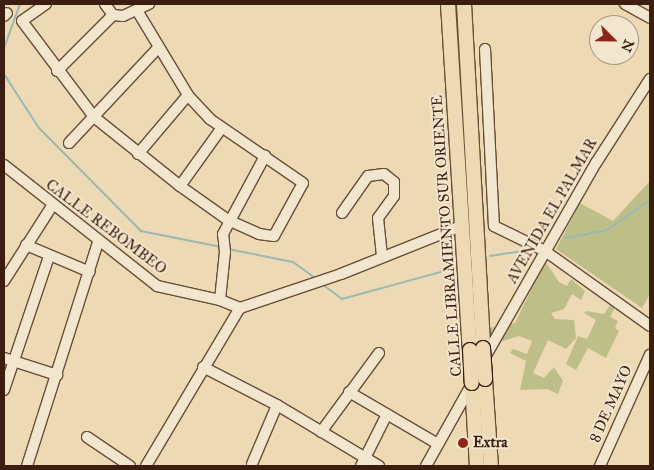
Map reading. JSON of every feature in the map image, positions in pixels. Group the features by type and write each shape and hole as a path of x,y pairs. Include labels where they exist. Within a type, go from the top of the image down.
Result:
{"main road":[{"name":"CALLE LIBRAMIENTO SUR ORIENTE","path":"448,4 467,300 481,352 491,466"},
{"name":"CALLE LIBRAMIENTO SUR ORIENTE","path":"464,4 481,316 477,466"}],"street":[{"path":"46,4 22,21 57,71 94,117 138,154 228,220 259,234 274,236 303,183 265,156 221,129 188,95 138,12"},
{"path":"105,4 118,16"},
{"path":"57,71 118,16 138,12 149,4"},
{"path":"625,4 650,18"},
{"path":"69,143 158,48"},
{"path":"485,49 494,226 539,248 650,326"},
{"name":"AVENIDA EL PALMAR","path":"481,352 539,248 650,79"},
{"path":"138,154 188,95"},
{"path":"180,186 221,129"},
{"path":"220,300 225,252 223,234 228,220 265,156"},
{"name":"CALLE REBOMBEO","path":"4,165 52,206 157,286 172,292 220,300 240,308"},
{"path":"342,213 368,176 384,174 394,182 394,196 378,218 382,256"},
{"path":"4,281 52,206"},
{"path":"146,466 202,368 240,308 360,266 461,226"},
{"path":"27,466 98,242"},
{"path":"26,245 90,272"},
{"path":"4,390 8,359 49,256"},
{"path":"467,300 463,318 471,466"},
{"path":"481,352 496,466"},
{"path":"321,432 379,353"},
{"name":"8 DE MAYO","path":"600,466 650,355"},
{"path":"8,359 57,375"},
{"path":"202,368 277,405 321,432 363,462 379,466"},
{"path":"426,466 475,379"},
{"path":"349,392 438,444"},
{"path":"252,464 277,405"},
{"path":"363,462 387,414"},
{"path":"87,437 130,466"}],"green space":[{"path":"650,181 650,294 642,308 556,249 580,203 613,221"},
{"path":"545,261 559,282 567,286 571,279 585,291 581,300 572,294 564,309 551,313 555,319 574,320 576,338 566,349 548,340 533,373 544,378 554,367 563,381 558,394 547,389 520,390 526,361 510,353 513,349 527,354 532,341 519,336 503,341 489,338 490,328 515,323"},
{"path":"610,305 615,308 610,317 618,321 615,328 619,331 606,358 588,348 576,370 566,364 578,336 587,339 596,320 584,313 586,311 604,314"}],"waterway":[{"path":"4,48 20,4"},
{"path":"4,74 39,128 141,231 221,247"},
{"path":"566,238 607,230 650,200"},
{"path":"228,249 293,262 316,279"},
{"path":"490,256 526,250"},
{"path":"322,284 342,299 455,268"}],"place":[{"name":"Extra","path":"463,443"}]}
